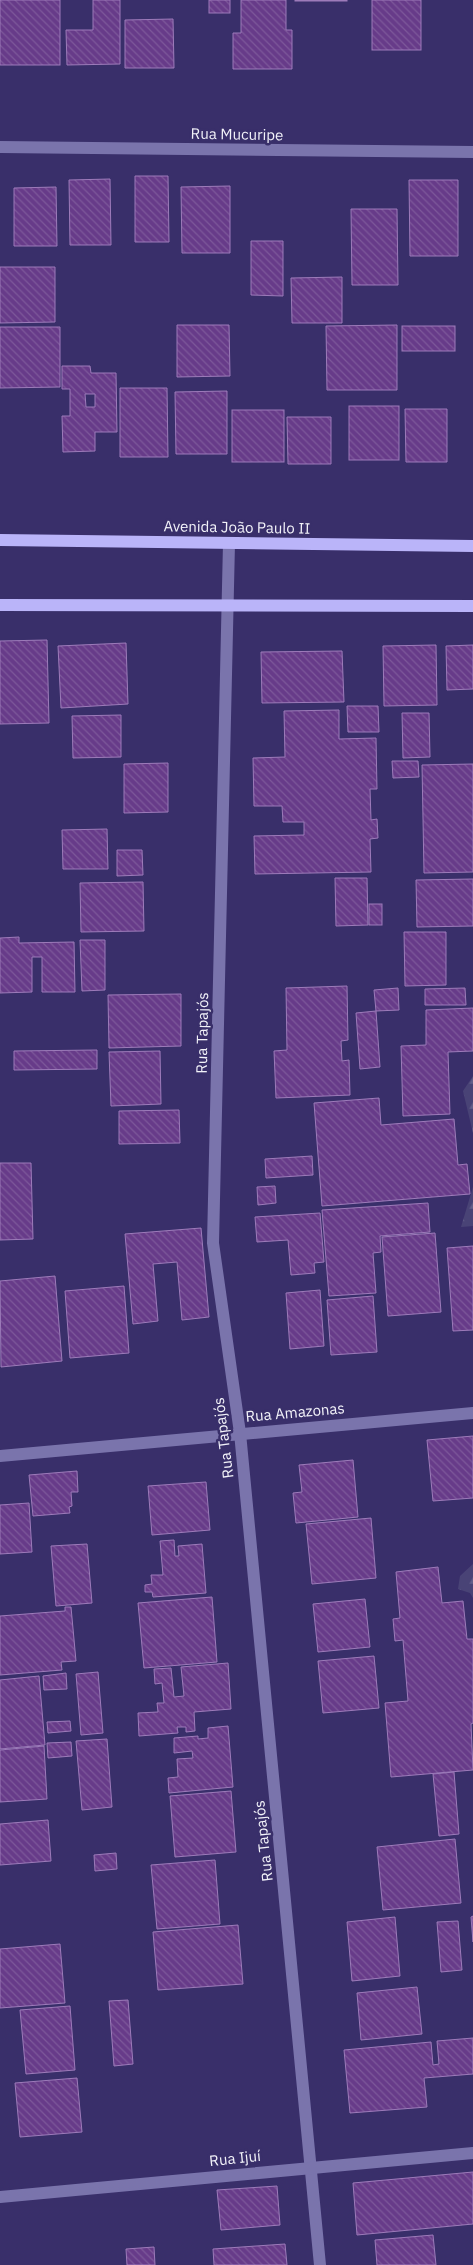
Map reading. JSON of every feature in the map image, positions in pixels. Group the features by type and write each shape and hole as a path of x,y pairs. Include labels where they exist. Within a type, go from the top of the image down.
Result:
{"main road":[{"name":"Avenida João Paulo II","path":"0,540 473,546"},
{"path":"0,605 473,606"}],"street":[{"name":"Rua Mucuripe","path":"0,147 473,152"},
{"name":"Rua Tapajós","path":"229,543 213,1243 240,1433 320,2265"},
{"name":"Rua Amazonas","path":"0,1456 473,1412"},
{"name":"Rua Ijuí","path":"0,2197 473,2153"}],"green space":[{"path":"473,1076 473,1133 463,1091"},
{"path":"473,1187 473,1226 461,1227"},
{"path":"473,1564 473,1598 470,1593 458,1589 460,1576"}],"building":[{"path":"0,0 60,0 60,65 0,65"},
{"path":"93,0 120,0 120,64 67,65 66,30 93,30"},
{"path":"209,0 230,0 230,13 209,13"},
{"path":"241,0 286,0 286,30 292,30 292,69 233,69 233,33 241,33"},
{"path":"347,0 347,1 295,1"},
{"path":"372,0 421,0 421,50 372,50"},
{"path":"173,19 174,68 125,68 125,20"},
{"path":"135,176 168,176 169,242 135,242"},
{"path":"110,179 111,245 70,245 69,180"},
{"path":"409,180 458,180 458,256 410,256"},
{"path":"230,186 230,253 182,253 181,187"},
{"path":"56,187 57,246 14,246 14,188"},
{"path":"351,209 397,209 398,285 352,285"},
{"path":"251,241 283,241 283,296 251,295"},
{"path":"0,267 55,267 55,322 0,323"},
{"path":"342,277 342,323 292,323 291,278"},
{"path":"177,325 229,325 230,376 177,377"},
{"path":"397,325 397,390 327,390 326,326"},
{"path":"402,326 455,326 455,351 402,351"},
{"path":"0,327 60,327 60,387 0,388"},
{"path":"62,366 90,366 91,373 116,373 117,432 95,432 95,451 63,452 62,416 70,416 70,389 62,389","holes":["85,394 95,394 95,407 86,407"]},
{"path":"120,388 167,388 168,457 120,457"},
{"path":"227,391 227,454 176,454 175,392"},
{"path":"349,406 399,406 399,460 349,460"},
{"path":"405,409 447,409 447,462 406,462"},
{"path":"232,410 284,410 284,462 232,462"},
{"path":"287,417 331,417 331,464 288,464"},
{"path":"47,640 49,723 0,724 0,641"},
{"path":"126,643 128,704 61,708 58,646"},
{"path":"436,645 437,705 384,706 383,646"},
{"path":"473,645 473,689 447,690 446,646"},
{"path":"342,651 344,702 262,703 261,652"},
{"path":"347,706 378,706 379,732 348,732"},
{"path":"339,710 339,739 376,738 377,789 370,789 371,820 377,819 378,838 370,839 371,872 255,874 254,836 304,835 304,822 283,822 282,806 254,806 253,758 285,757 284,711"},
{"path":"402,713 429,713 430,757 403,758"},
{"path":"121,715 121,757 73,758 72,716"},
{"path":"392,761 418,761 419,777 393,778"},
{"path":"168,763 168,812 124,813 124,764"},
{"path":"473,764 473,872 424,873 422,765"},
{"path":"107,829 108,869 63,869 62,830"},
{"path":"117,850 142,850 143,875 117,876"},
{"path":"335,878 367,878 368,925 336,926"},
{"path":"473,879 473,926 417,927 416,880"},
{"path":"143,882 144,931 81,932 80,883"},
{"path":"369,904 382,904 382,925 369,925"},
{"path":"404,932 446,932 446,985 405,986"},
{"path":"19,937 19,943 74,942 75,992 42,992 42,957 32,957 32,992 0,993 0,938"},
{"path":"80,940 105,940 105,990 82,991"},
{"path":"347,986 348,1040 341,1041 342,1061 349,1060 350,1095 276,1098 274,1051 287,1050 286,988"},
{"path":"398,988 399,1010 376,1011 374,990"},
{"path":"465,988 466,1005 425,1005 425,989"},
{"path":"181,994 181,1046 109,1048 108,995"},
{"path":"473,1008 473,1051 448,1052 450,1114 403,1116 401,1046 426,1045 426,1010"},
{"path":"376,1011 380,1067 360,1069 356,1013"},
{"path":"97,1050 97,1069 14,1070 14,1051"},
{"path":"160,1051 161,1104 111,1106 109,1052"},
{"path":"379,1098 381,1125 454,1119 458,1165 467,1164 470,1194 322,1206 314,1103"},
{"path":"179,1110 180,1143 119,1144 119,1111"},
{"path":"312,1156 313,1175 266,1178 265,1159"},
{"path":"0,1163 31,1163 33,1239 0,1240"},
{"path":"275,1186 276,1203 258,1205 257,1187"},
{"path":"428,1203 430,1232 380,1236 381,1252 373,1253 376,1293 329,1296 322,1210"},
{"path":"320,1213 324,1262 314,1263 315,1273 291,1275 288,1240 257,1242 255,1217"},
{"path":"201,1228 209,1317 182,1320 177,1262 153,1264 158,1321 133,1324 125,1234"},
{"path":"435,1233 441,1312 388,1316 382,1237"},
{"path":"473,1246 473,1330 453,1331 447,1248"},
{"path":"55,1276 62,1361 1,1367 0,1281"},
{"path":"124,1286 129,1353 70,1358 65,1291"},
{"path":"320,1290 324,1346 290,1349 286,1293"},
{"path":"373,1296 377,1352 331,1355 327,1300"},
{"path":"473,1436 473,1498 433,1501 427,1440"},
{"path":"353,1460 358,1517 296,1523 293,1493 302,1492 299,1465"},
{"path":"77,1471 78,1492 71,1492 72,1506 69,1507 70,1513 33,1516 29,1475"},
{"path":"206,1482 210,1530 152,1535 148,1486"},
{"path":"29,1503 32,1552 0,1554 0,1505"},
{"path":"371,1518 376,1578 312,1584 306,1524"},
{"path":"174,1540 175,1556 179,1556 178,1546 202,1544 206,1593 153,1597 152,1592 145,1592 145,1585 152,1584 151,1575 163,1575 160,1541"},
{"path":"87,1544 92,1603 56,1606 51,1546"},
{"path":"438,1567 442,1603 463,1601 467,1639 473,1639 473,1723 471,1724 473,1770 391,1777 385,1703 408,1701 403,1640 395,1641 393,1619 400,1618 396,1572"},
{"path":"212,1597 217,1662 144,1668 138,1603"},
{"path":"365,1599 370,1647 318,1652 313,1604"},
{"path":"65,1607 71,1607 76,1661 61,1662 62,1670 0,1675 0,1616 65,1611"},
{"path":"374,1656 379,1708 323,1713 318,1661"},
{"path":"228,1663 231,1709 194,1712 195,1731 186,1732 186,1727 177,1727 178,1733 139,1736 138,1713 158,1712 157,1703 164,1703 162,1683 155,1684 154,1669 171,1668 174,1697 184,1696 181,1667"},
{"path":"98,1672 103,1733 81,1735 76,1674"},
{"path":"66,1673 67,1689 44,1690 43,1676"},
{"path":"39,1676 45,1745 0,1749 0,1680"},
{"path":"70,1721 71,1731 48,1733 47,1722"},
{"path":"228,1726 233,1787 169,1793 168,1778 178,1777 177,1759 193,1758 192,1751 174,1753 174,1738 198,1736 198,1739 208,1738 208,1728"},
{"path":"107,1739 112,1807 82,1810 76,1741"},
{"path":"71,1742 72,1756 48,1758 47,1743"},
{"path":"44,1746 47,1799 0,1802 0,1750"},
{"path":"454,1772 459,1834 439,1836 433,1774"},
{"path":"231,1791 236,1852 175,1857 170,1796"},
{"path":"48,1820 51,1861 0,1865 0,1824"},
{"path":"455,1839 461,1903 383,1910 377,1847"},
{"path":"116,1853 117,1869 95,1871 94,1855"},
{"path":"215,1860 220,1924 157,1929 151,1865"},
{"path":"473,1916 473,1942 471,1917"},
{"path":"395,1917 400,1976 352,1981 347,1922"},
{"path":"458,1921 462,1970 441,1972 437,1922"},
{"path":"238,1925 243,1984 158,1990 153,1932"},
{"path":"60,1944 65,2003 0,2008 0,1949"},
{"path":"417,1987 422,2034 361,2040 357,1993"},
{"path":"128,2000 133,2064 114,2066 109,2001"},
{"path":"70,2006 75,2070 26,2074 20,2010"},
{"path":"473,2038 473,2074 424,2078 427,2107 350,2113 344,2050 431,2042 433,2065 439,2064 437,2041"},
{"path":"77,2078 82,2132 20,2137 15,2083"},
{"path":"473,2172 473,2224 357,2235 353,2183"},
{"path":"277,2186 280,2225 221,2230 217,2190"},
{"path":"433,2235 436,2265 377,2265 375,2240"},
{"path":"285,2244 287,2265 214,2265 213,2249"},
{"path":"154,2247 155,2265 127,2265 126,2249"}]}
